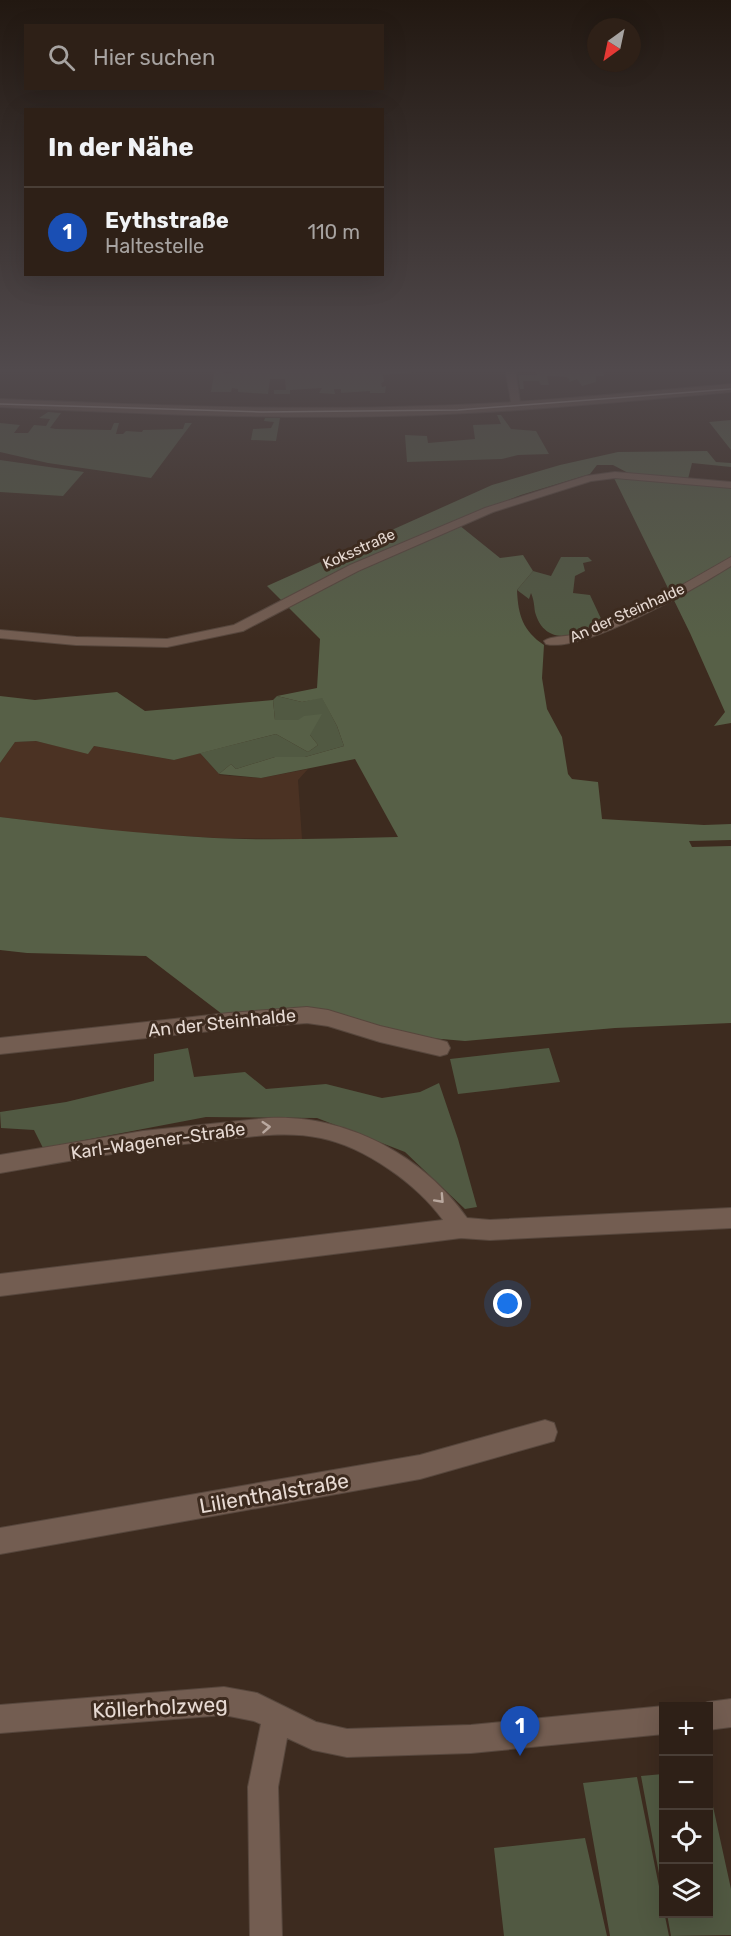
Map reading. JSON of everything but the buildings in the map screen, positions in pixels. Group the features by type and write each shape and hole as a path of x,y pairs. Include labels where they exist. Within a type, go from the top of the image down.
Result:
{"street":[{"name":"Koksstraße","path":"0,634 76,641 167,643 238,627 332,579 489,510 590,478 615,476 731,485"},
{"name":"An der Steinhalde","path":"551,641 580,638 673,596 731,561"},
{"name":"An der Steinhalde","path":"0,1046 229,1021 307,1015 440,1048"},
{"name":"Karl-Wagener-Straße","path":"0,1164 180,1134 274,1126 308,1127 332,1132 360,1143 425,1184 446,1205 461,1228"},
{"path":"0,1285 461,1228 490,1230 731,1218"},
{"name":"Lilienthalstraße","path":"0,1541 420,1467 545,1432"},
{"name":"Köllerholzweg","path":"0,1719 224,1701 257,1707 313,1736 347,1743 471,1739 659,1720"},
{"path":"713,1715 731,1713"},
{"path":"266,1936 263,1787 277,1717"}],"shaded area":[{"path":"36,741 88,753 94,746 174,760 200,753 220,775 261,778 308,769 298,780 302,839 215,838 110,831 0,817 0,763 15,742"}],"green space":[{"path":"28,458 166,458 151,478"},
{"path":"407,458 505,458 502,459 407,462"},
{"path":"590,458 713,458 716,462 731,463 731,467 692,463 688,479 630,474 613,465 597,465 590,474 521,495 454,521 500,558 523,555 533,571 517,590 520,615 526,628 544,645 542,678 547,709 562,737 568,774 572,779 598,782 602,819 704,825 731,824 731,840 689,841 692,847 731,846 731,1023 615,1028 465,1041 406,1036 323,1011 222,1014 146,956 27,953 0,950 0,817 214,838 398,837 355,759 261,778 219,774 231,764 236,769 275,757 305,757 344,746 337,726 322,698 302,702 277,696 317,688 320,639 267,586 492,485"},
{"path":"0,460 84,472 63,496 0,492"},
{"path":"614,478 731,487 731,723 714,726 725,712 690,633"},
{"path":"561,557 588,557 592,561 583,563 585,571 575,576 573,593 590,595 604,625 584,633 555,635 546,631 540,623 531,593 529,599 517,590 533,571 551,576"},
{"path":"117,692 145,711 273,700 275,720 298,720 304,716 322,714 310,735 318,745 308,752 276,734 174,760 94,746 88,754 36,741 15,742 0,763 0,696 35,700"},
{"path":"277,696 302,702 322,697 337,726 344,746 305,757 275,757 236,769 231,764 219,774 200,753 276,734 308,752 318,745 298,720 275,720 273,700"},
{"path":"188,1048 194,1077 245,1072 266,1089 326,1084 382,1098 420,1092 439,1083 477,1207 465,1209 405,1152 317,1118 206,1117 43,1148 34,1130 1,1128 0,1112 66,1102 154,1081 154,1054"},
{"path":"549,1048 560,1082 458,1094 450,1059"},
{"path":"659,1774 659,1873 641,1776"},
{"path":"637,1777 659,1886 659,1918 665,1918 669,1936 610,1936 583,1783"},
{"path":"713,1806 731,1889 731,1935 671,1936 668,1918 713,1918"},
{"path":"585,1838 607,1936 504,1936 494,1848"}],"place":[{"name":"Eythstraße","path":"520,1756"}]}
